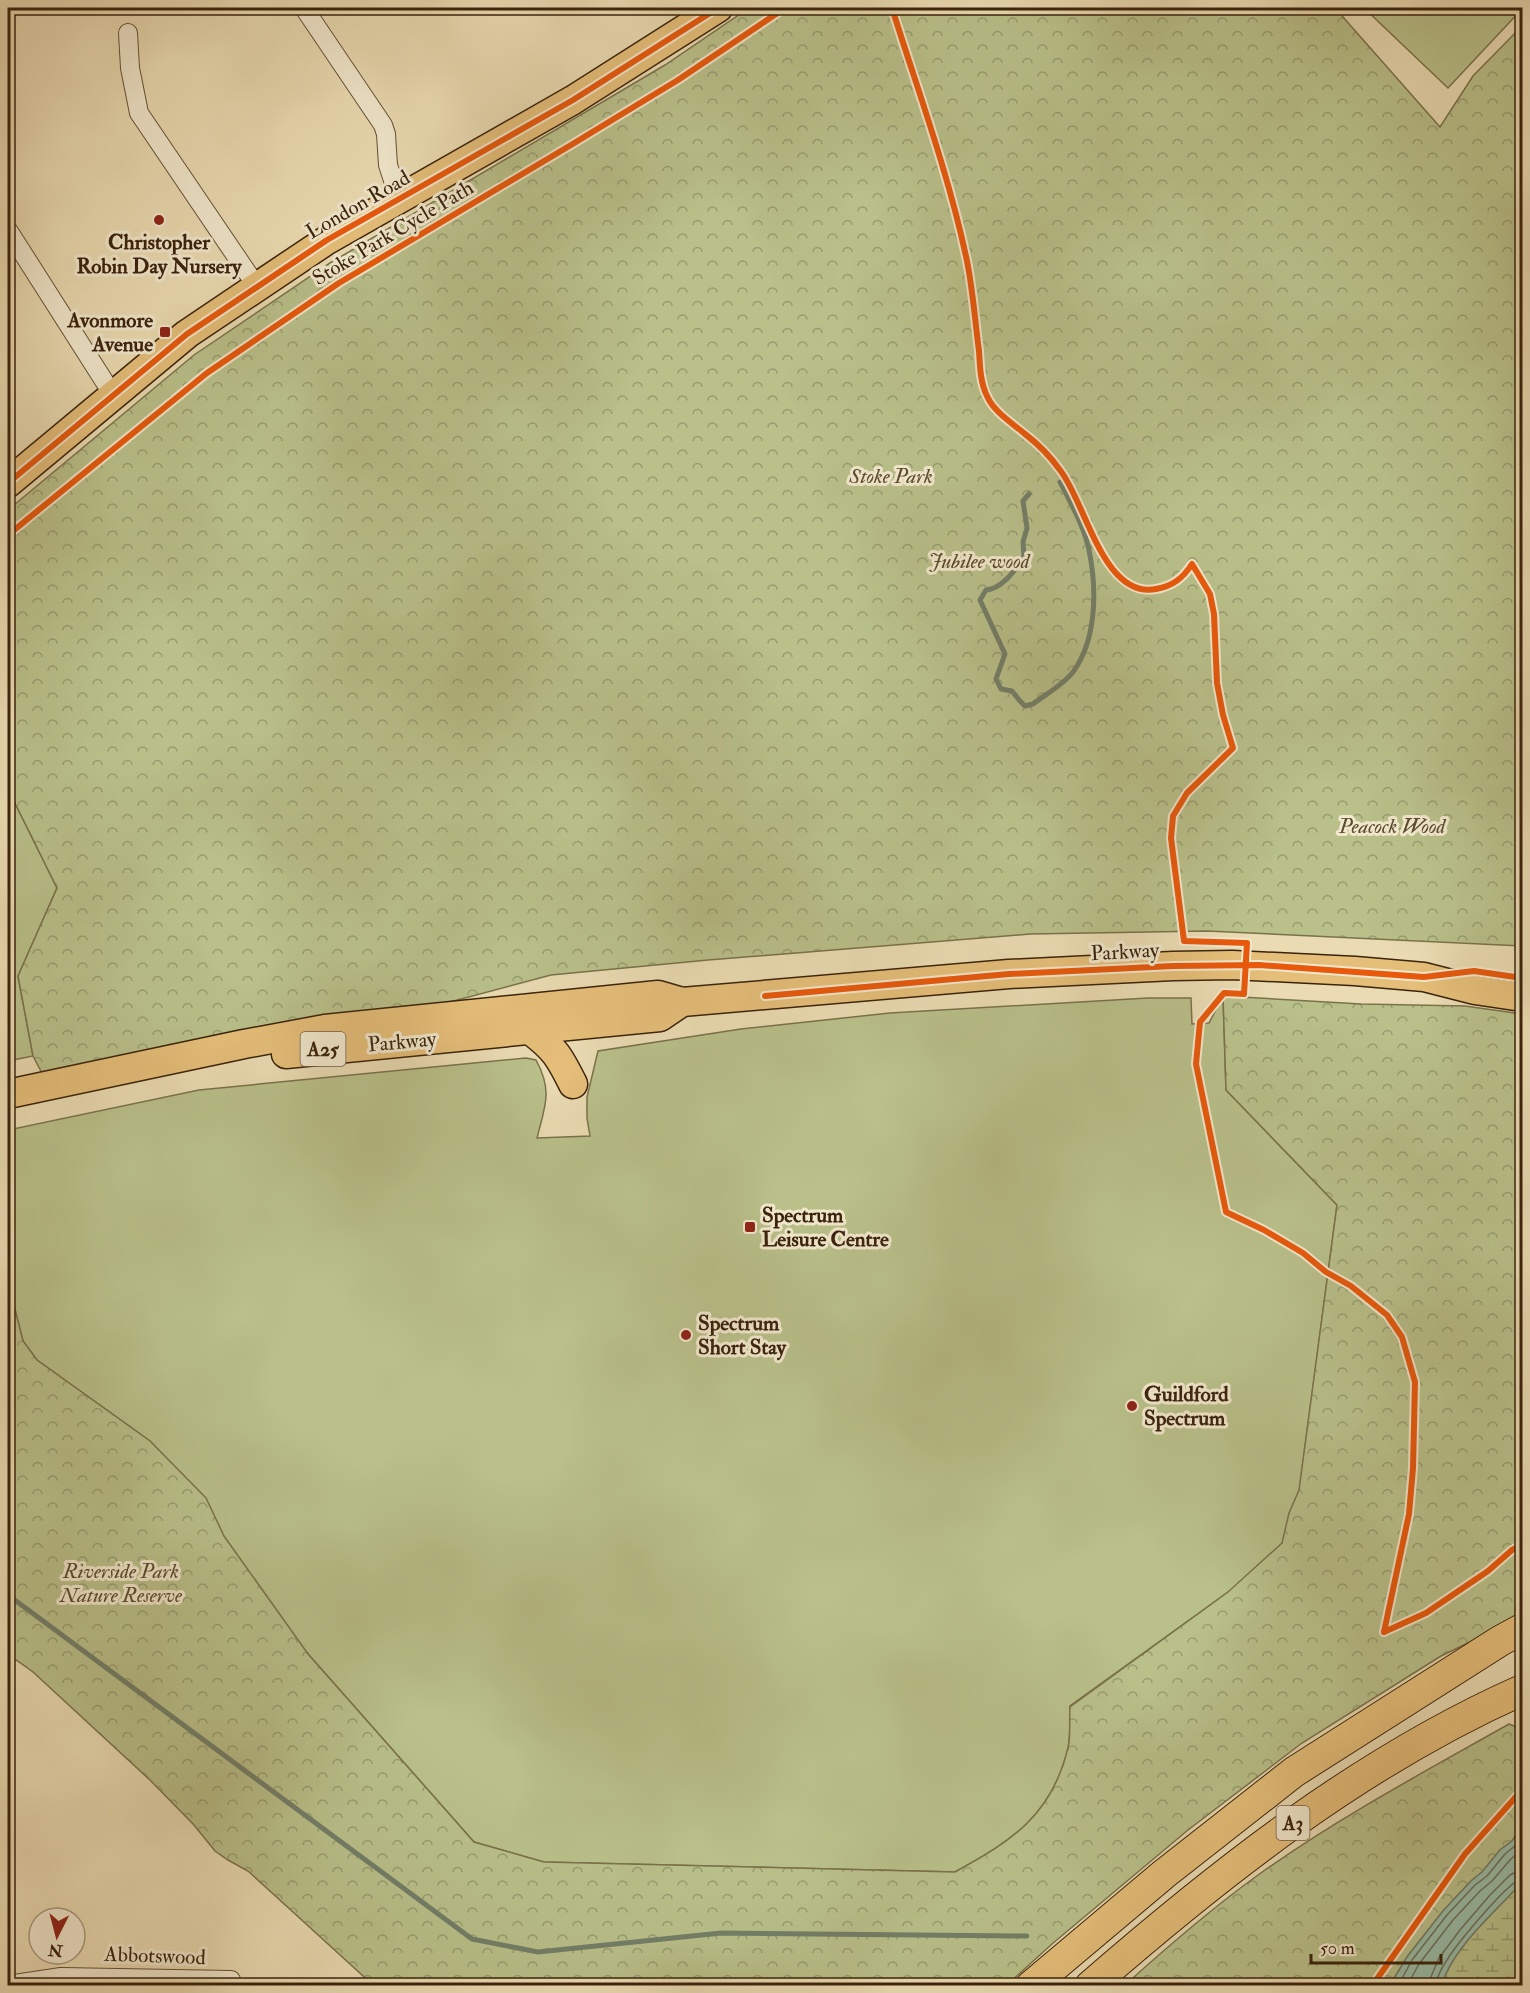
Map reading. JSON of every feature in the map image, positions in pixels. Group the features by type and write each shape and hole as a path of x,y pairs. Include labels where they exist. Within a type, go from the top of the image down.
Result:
{"highway":[{"path":"1408,1700 1522,1629"},
{"name":"A3","path":"1031,1986 1164,1874 1293,1772 1408,1700 1522,1643"},
{"name":"A3","path":"1090,1986 1157,1928 1304,1815 1383,1764 1520,1691"}],"main road":[{"name":"London Road","path":"8,483 187,334 327,240 573,100 718,8"},
{"name":"Parkway","path":"8,1094 232,1046 325,1029 658,995 682,1002 1009,974 1173,966 1259,965 1424,977 1475,990 1522,997"},
{"name":"Parkway","path":"1424,977 1474,971 1522,978"},
{"name":"Parkway","path":"117,1072 660,1017 682,1002"},
{"path":"530,1030 551,1046 573,1084"}],"street":[{"path":"304,8 383,125 386,134 388,165 399,199"},
{"path":"128,33 130,68 139,113 257,287"},
{"path":"8,230 113,395"},
{"name":"Abbotswood","path":"8,1985 61,1977 231,1980"}],"green space":[{"name":"Stoke Park","path":"749,8 1335,8 1440,127 1473,76 1522,26 1522,946 1207,931 1030,934 708,960 551,975 397,1016 44,1077 33,1056 18,976 57,888 8,789 8,510 194,355 330,263 665,65"},
{"path":"1364,8 1522,8 1522,9 1448,88"},
{"path":"8,789 57,888 18,976 33,1056 8,1061"},
{"path":"1223,996 1226,1090 1337,1205 1292,1546 1070,1706 1068,1748 1052,1791 1040,1809 1012,1837 955,1872 544,1862 474,1842 211,1544 198,1491 150,1441 37,1360 23,1341 8,1282 8,1130 199,1090 526,1058 536,1060 546,1090 545,1107 537,1138 590,1136 587,1097 598,1051 741,1029 890,1013 1148,998 1191,998 1192,1024 1209,1023"},
{"name":"Riverside Park Nature Reserve","path":"1223,996 1361,1004 1465,1006 1522,1014 1522,1617 1441,1656 1302,1743 1188,1830 1052,1944 1007,1985 373,1985 248,1871 215,1851 194,1825 150,1780 33,1672 8,1654 8,1282 23,1341 37,1360 150,1441 206,1498 224,1536 308,1654 474,1842 544,1862 955,1872 976,1861 1027,1824 1052,1791 1068,1748 1070,1707 1228,1592 1282,1543 1289,1513 1299,1490 1337,1205 1226,1090"},
{"path":"1509,1724 1522,1729 1522,1826 1512,1841 1500,1850 1482,1872 1443,1911 1407,1957 1390,1985 1124,1986 1206,1915 1288,1854 1382,1796"},
{"path":"1522,1882 1522,1985 1441,1986 1451,1964 1466,1942"}],"water":[{"path":"1522,1826 1522,1882 1466,1942 1451,1964 1441,1985 1390,1985 1407,1957 1443,1911 1482,1872 1500,1850 1512,1841"}],"waterway":[{"path":"1029,494 1023,501 1027,528 1023,542 1024,558 1008,578 992,589 986,590 980,600 1005,654 996,679 1001,689 1012,691 1025,706 1033,704 1073,672 1081,659 1091,629 1094,597 1089,550 1081,524 1060,482"},
{"path":"8,1595 472,1939 538,1952 721,1933 1027,1936"}],"cycle path":[{"name":"Stoke Park Cycle Path","path":"8,483 187,334 327,240 573,100 718,8"},
{"name":"Stoke Park Cycle Path","path":"8,535 207,373 339,283 678,80 785,8"},
{"path":"892,8 960,229 971,284 982,379 990,402 1004,417 1039,446 1060,470 1098,546 1122,579 1138,588 1156,589 1177,581 1192,564 1210,594 1214,614 1217,683 1223,715 1233,748 1187,793 1173,816 1171,838 1184,941 1247,943 1244,994 1224,993 1200,1022 1196,1064 1226,1212 1264,1230 1303,1253 1326,1272 1351,1286 1387,1315 1402,1337 1415,1382 1413,1468 1409,1514 1384,1632"},
{"path":"765,996 1009,974 1173,966 1259,965 1424,977 1474,971 1522,978"},
{"path":"1384,1632 1426,1613 1522,1545"},
{"path":"1372,1986 1465,1854 1522,1790"}],"place":[{"name":"Christopher Robin Day Nursery","path":"159,220"},
{"name":"Avonmore Avenue","path":"165,332"},
{"name":"Spectrum Leisure Centre","path":"750,1227"},
{"name":"Spectrum Short Stay","path":"686,1335"},
{"name":"Guildford Spectrum","path":"1132,1406"}],"park label":[{"name":"Jubilee wood","path":"979,561"},
{"name":"Peacock Wood","path":"1392,826"}]}
